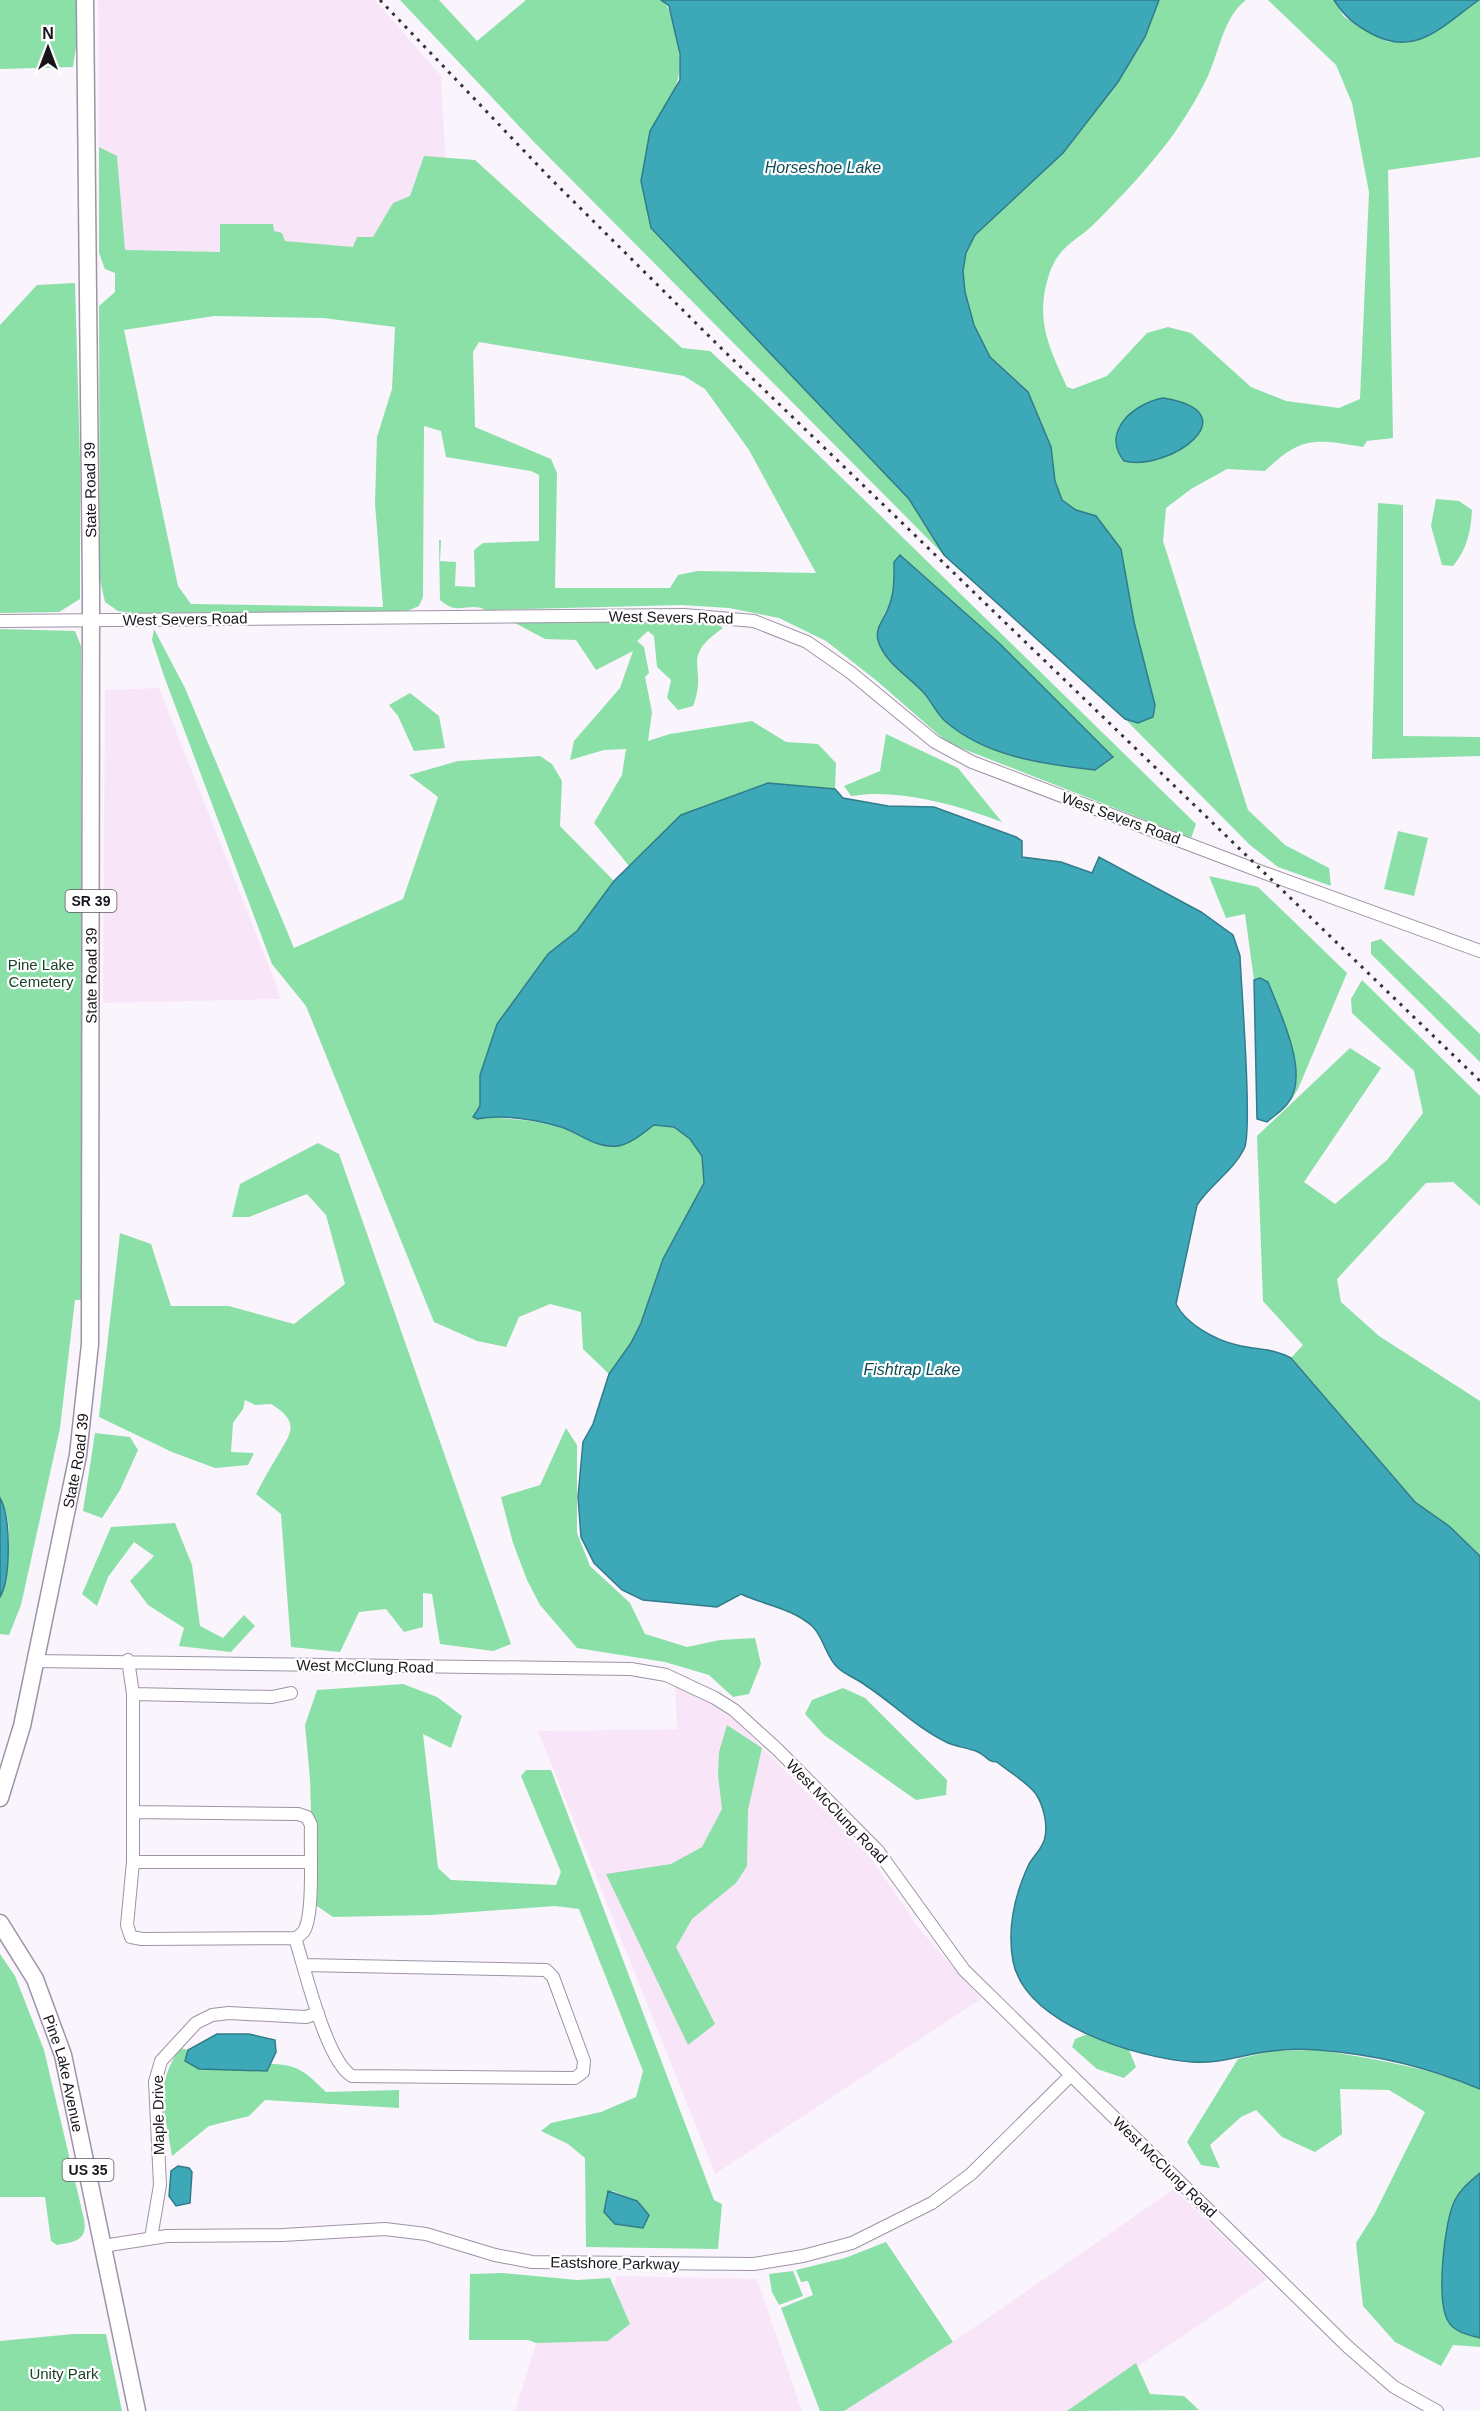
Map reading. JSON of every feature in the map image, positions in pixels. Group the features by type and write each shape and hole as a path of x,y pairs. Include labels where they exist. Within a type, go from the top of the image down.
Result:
{"main road":[{"name":"State Road 39","path":"0,1797 21,1731 78,1455 90,1344 90,619 85,0"},
{"name":"Pine Lake Avenue","path":"0,1923 35,1979 63,2055 137,2411"}],"street":[{"name":"West Severs Road","path":"0,621 684,615 754,621 778,628 826,653 935,742 972,762 1262,872 1480,951"},
{"name":"West McClung Road","path":"34,1661 128,1660 631,1669 666,1675 691,1685 742,1718 860,1832 890,1867 964,1970 1070,2076 1377,2374 1406,2395 1437,2411"},
{"path":"128,1660 133,1694 133,1812 133,1862 127,1925 131,1937 142,1939 295,1938 306,1928 310,1825 307,1817 298,1814 133,1812"},
{"path":"133,1694 272,1698 291,1693"},
{"path":"133,1862 309,1862"},
{"path":"295,1938 303,1965 318,2013 336,2060 343,2071 352,2076 575,2078 583,2072 585,2067 553,1977 546,1970 303,1965"},
{"name":"Maple Drive","path":"152,2238 160,2185 155,2082 161,2061 196,2023 212,2015 229,2013 306,2017 318,2013"},
{"name":"Eastshore Parkway","path":"103,2246 152,2238 283,2235 385,2229 426,2234 495,2255 532,2262 754,2264 803,2256 852,2243 932,2203 971,2174 1070,2076"}],"shaded area":[{"path":"98,0 375,0 441,76 451,260 99,253"},
{"path":"159,688 280,999 103,1003 105,690"},
{"path":"675,1686 698,1696 732,1717 871,1858 918,1927 981,1999 715,2174 538,1731 677,1729"},
{"path":"1174,2189 1267,2279 1072,2411 844,2411 953,2342"},
{"path":"617,2276 757,2279 802,2411 515,2411 537,2341 596,2340"}],"green space":[{"path":"0,0 76,0 77,40 73,67 0,69"},
{"path":"400,0 439,0 477,41 526,0 661,0 667,6 678,47 679,73 672,93 650,131 909,499 944,555 534,142"},
{"path":"1159,0 1246,0 1232,15 1204,84 1170,139 1116,202 1062,251 1052,267 1044,293 1044,321 1050,347 1067,387 1073,389 1107,376 1147,333 1168,327 1191,333 1251,387 1286,401 1339,408 1360,399 1369,192 1352,103 1336,65 1268,0 1334,0 1344,17 1388,42 1432,34 1480,0 1480,157 1388,170 1393,438 1367,441 1363,447 1332,442 1299,446 1289,451 1265,471 1227,469 1191,489 1166,508 1163,541 1248,810 1285,845 1329,868 1331,886 1278,867 1250,845 1125,719 1138,723 1134,622 1121,549 1096,516 1076,510 1062,500 1055,481 1051,447 1028,392 990,357 974,325 965,292 963,271 966,253 975,235 1063,153 1118,82 1145,37"},
{"path":"99,147 117,156 125,250 220,252 220,224 273,224 274,231 282,233 285,241 353,247 357,237 373,237 393,203 410,196 424,156 475,160 682,348 710,351 759,397 1196,824 1191,838 948,743 877,681 826,641 779,618 729,608 681,605 486,610 447,605 440,600 439,540 441,540 440,561 456,562 455,586 475,587 474,550 483,543 539,541 539,475 531,471 446,457 441,431 424,426 423,597 419,606 407,611 135,613 118,611 105,602 100,580 99,306 115,292 115,273 105,269 99,253","holes":["214,316 323,318 395,327 392,389 377,437 375,503 383,607 191,604 178,586 124,330","479,342 684,376 705,389 749,450 816,573 698,571 678,575 670,588 555,588 557,473 551,459 475,427 473,352","894,596 1000,644 1113,757 944,720 923,692 885,653 879,624"]},
{"path":"75,283 80,460 80,599 59,612 0,613 0,325 37,285"},
{"path":"1436,499 1459,501 1472,510 1467,540 1453,566 1442,565 1431,526"},
{"path":"1378,503 1403,505 1403,736 1480,737 1480,756 1372,759"},
{"path":"646,620 716,623 723,628 709,639 698,656 697,692 693,706 678,710 667,698 671,680 657,667 654,636 648,631 637,641 644,647 649,673 645,677 652,712 648,741 670,734 752,721 786,742 818,744 836,763 835,789 768,783 681,815 629,866 594,823 622,775 626,749 604,750 570,760 574,741 620,688 633,651 596,670 576,640 545,639 515,623"},
{"name":"Pine Lake Cemetery","path":"0,629 75,631 81,646 83,1300 75,1300 60,1428 21,1605 9,1635 0,1634 0,1600 9,1535 8,1522 0,1498"},
{"path":"154,629 185,688 294,948 403,899 438,797 409,775 458,761 540,756 552,764 562,781 560,826 614,881 577,931 548,954 497,1024 480,1075 480,1106 475,1112 477,1119 488,1117 532,1121 563,1128 594,1143 635,1139 654,1125 674,1127 690,1139 702,1156 704,1183 663,1259 641,1323 631,1343 609,1374 583,1349 581,1312 550,1304 519,1317 506,1347 477,1341 434,1322 306,1006 272,964 164,676 152,640"},
{"path":"410,693 439,716 445,748 414,751 398,716 389,705"},
{"path":"886,734 958,768 1002,822 947,804 908,796 869,794 851,796 844,786 880,771"},
{"path":"1398,831 1428,838 1414,896 1384,889"},
{"path":"1209,876 1258,887 1347,973 1298,1089 1290,1102 1295,1082 1268,982 1260,978 1254,980 1245,914 1226,918"},
{"path":"1381,939 1480,1034 1480,1062 1371,954 1371,942"},
{"path":"1362,980 1480,1096 1480,1206 1453,1182 1426,1183 1337,1279 1341,1302 1379,1336 1480,1401 1480,1556 1449,1526 1415,1502 1291,1358 1303,1345 1263,1301 1257,1136 1350,1048 1381,1068 1304,1182 1335,1204 1387,1160 1423,1113 1414,1071 1352,1013 1351,999"},
{"path":"318,1143 339,1154 511,1644 493,1651 440,1644 432,1594 423,1593 423,1627 404,1632 386,1609 359,1612 340,1652 291,1647 281,1514 256,1494 288,1437 290,1424 287,1418 271,1404 255,1405 245,1400 243,1409 233,1423 231,1452 254,1453 248,1465 215,1468 172,1452 99,1417 120,1233 151,1244 171,1306 229,1306 294,1324 345,1284 326,1215 307,1194 249,1217 232,1217 240,1184"},
{"path":"566,1428 577,1445 577,1533 590,1566 630,1603 645,1634 687,1647 720,1640 755,1638 761,1664 749,1694 733,1697 709,1675 665,1662 577,1648 540,1605 527,1580 513,1543 501,1497 540,1485"},
{"path":"95,1433 130,1437 138,1450 120,1490 102,1518 83,1511"},
{"path":"175,1523 192,1565 200,1626 223,1638 244,1615 255,1626 231,1652 179,1646 184,1628 148,1605 130,1581 154,1556 134,1542 108,1577 97,1606 82,1594 111,1527"},
{"path":"403,1684 437,1697 462,1716 451,1748 423,1734 438,1868 451,1880 556,1885 561,1872 521,1776 526,1770 551,1770 714,2200 722,2204 718,2249 586,2247 585,2158 568,2144 541,2131 551,2123 601,2112 636,2097 643,2071 579,1909 555,1906 431,1915 333,1917 314,1904 310,1779 305,1725 317,1690","holes":["613,2191 637,2201 649,2215 631,2227 615,2224 604,2212 608,2192"]},
{"path":"843,1688 865,1698 947,1780 946,1795 916,1800 824,1735 805,1714 812,1700"},
{"path":"727,1725 762,1748 748,1810 747,1866 736,1883 692,1919 676,1947 715,2024 688,2045 606,1874 671,1864 702,1847 722,1809 718,1775 719,1752"},
{"path":"0,1954 15,1976 44,2050 85,2226 82,2236 69,2243 57,2245 51,2241 45,2197 0,2197"},
{"path":"1088,2034 1129,2050 1136,2067 1124,2078 1097,2069 1072,2047 1075,2039"},
{"path":"180,2048 188,2050 185,2061 267,2071 270,2064 295,2068 307,2075 326,2092 399,2090 399,2108 265,2100 249,2116 209,2126 172,2156 163,2100 166,2076"},
{"path":"1318,2050 1421,2069 1480,2089 1480,2173 1469,2181 1448,2322 1455,2329 1480,2338 1480,2347 1453,2345 1441,2366 1395,2342 1363,2306 1356,2243 1375,2213 1425,2112 1389,2090 1340,2089 1342,2134 1315,2152 1282,2137 1256,2110 1241,2117 1210,2145 1220,2168 1201,2165 1187,2142 1238,2059 1272,2051"},
{"path":"886,2242 953,2342 844,2411 820,2411 781,2308 813,2295 808,2281 801,2282 796,2270 845,2258"},
{"path":"793,2271 803,2296 779,2305 772,2292 769,2274"},
{"path":"503,2273 577,2280 610,2278 630,2324 608,2341 536,2343 528,2340 469,2340 470,2274"},
{"name":"Unity Park","path":"73,2334 106,2334 122,2411 0,2411 0,2341"},
{"path":"1136,2363 1150,2394 1184,2396 1199,2410 1067,2411"}],"water":[{"name":"Horseshoe Lake","path":"661,0 1159,0 1145,37 1118,82 1063,153 975,235 966,253 963,271 965,292 974,325 990,357 1028,392 1051,447 1055,481 1062,500 1076,510 1096,516 1121,549 1134,622 1155,705 1153,717 1138,723 1125,719 944,555 909,499 651,228 641,181 650,131 680,80 680,54 669,6"},
{"path":"1334,0 1479,0 1429,35 1403,42 1388,40 1366,31 1355,24"},
{"path":"1163,398 1189,405 1201,415 1202,427 1194,439 1180,450 1162,458 1143,462 1124,461 1118,450 1116,439 1118,429 1132,412"},
{"path":"900,555 1000,644 1113,757 1095,770 1016,757 978,743 945,721 923,692 885,655 878,640 878,628 890,605 893,593 894,562"},
{"name":"Fishtrap Lake","path":"768,783 835,789 843,798 888,806 934,807 1016,837 1022,841 1022,857 1061,862 1092,873 1099,857 1201,912 1233,935 1240,956 1247,1088 1246,1137 1244,1149 1239,1157 1197,1205 1176,1304 1194,1324 1220,1339 1237,1345 1278,1352 1291,1358 1415,1502 1449,1526 1480,1556 1480,2089 1401,2063 1339,2052 1307,2049 1283,2050 1202,2062 1169,2059 1114,2045 1060,2020 1038,2003 1022,1983 1011,1949 1016,1899 1029,1864 1043,1844 1046,1832 1039,1798 1023,1781 997,1762 975,1751 936,1737 875,1692 841,1671 830,1658 816,1630 796,1615 741,1594 717,1607 643,1600 622,1590 594,1563 581,1537 578,1497 583,1442 593,1424 609,1374 631,1343 641,1323 663,1259 704,1183 702,1156 690,1139 674,1127 654,1125 628,1143 610,1146 595,1143 561,1127 541,1122 508,1117 477,1119 473,1117 480,1106 480,1075 497,1024 548,954 577,931 614,881 681,815"},
{"path":"1260,978 1268,982 1285,1025 1295,1060 1296,1076 1294,1091 1288,1103 1267,1122 1257,1119 1254,980"},
{"path":"0,1498 4,1507 8,1532 8,1563 4,1588 0,1597"},
{"path":"217,2034 249,2034 275,2040 276,2052 267,2071 199,2069 185,2061 188,2050"},
{"path":"178,2166 189,2168 192,2172 190,2203 176,2206 169,2196 171,2171"},
{"path":"1480,2173 1480,2338 1458,2330 1448,2321 1444,2311 1442,2279 1445,2242 1451,2210 1460,2193"},
{"path":"608,2191 637,2201 649,2215 643,2228 615,2224 604,2212"}],"railway":[{"path":"380,0 550,178 722,349 1480,1081"}]}
